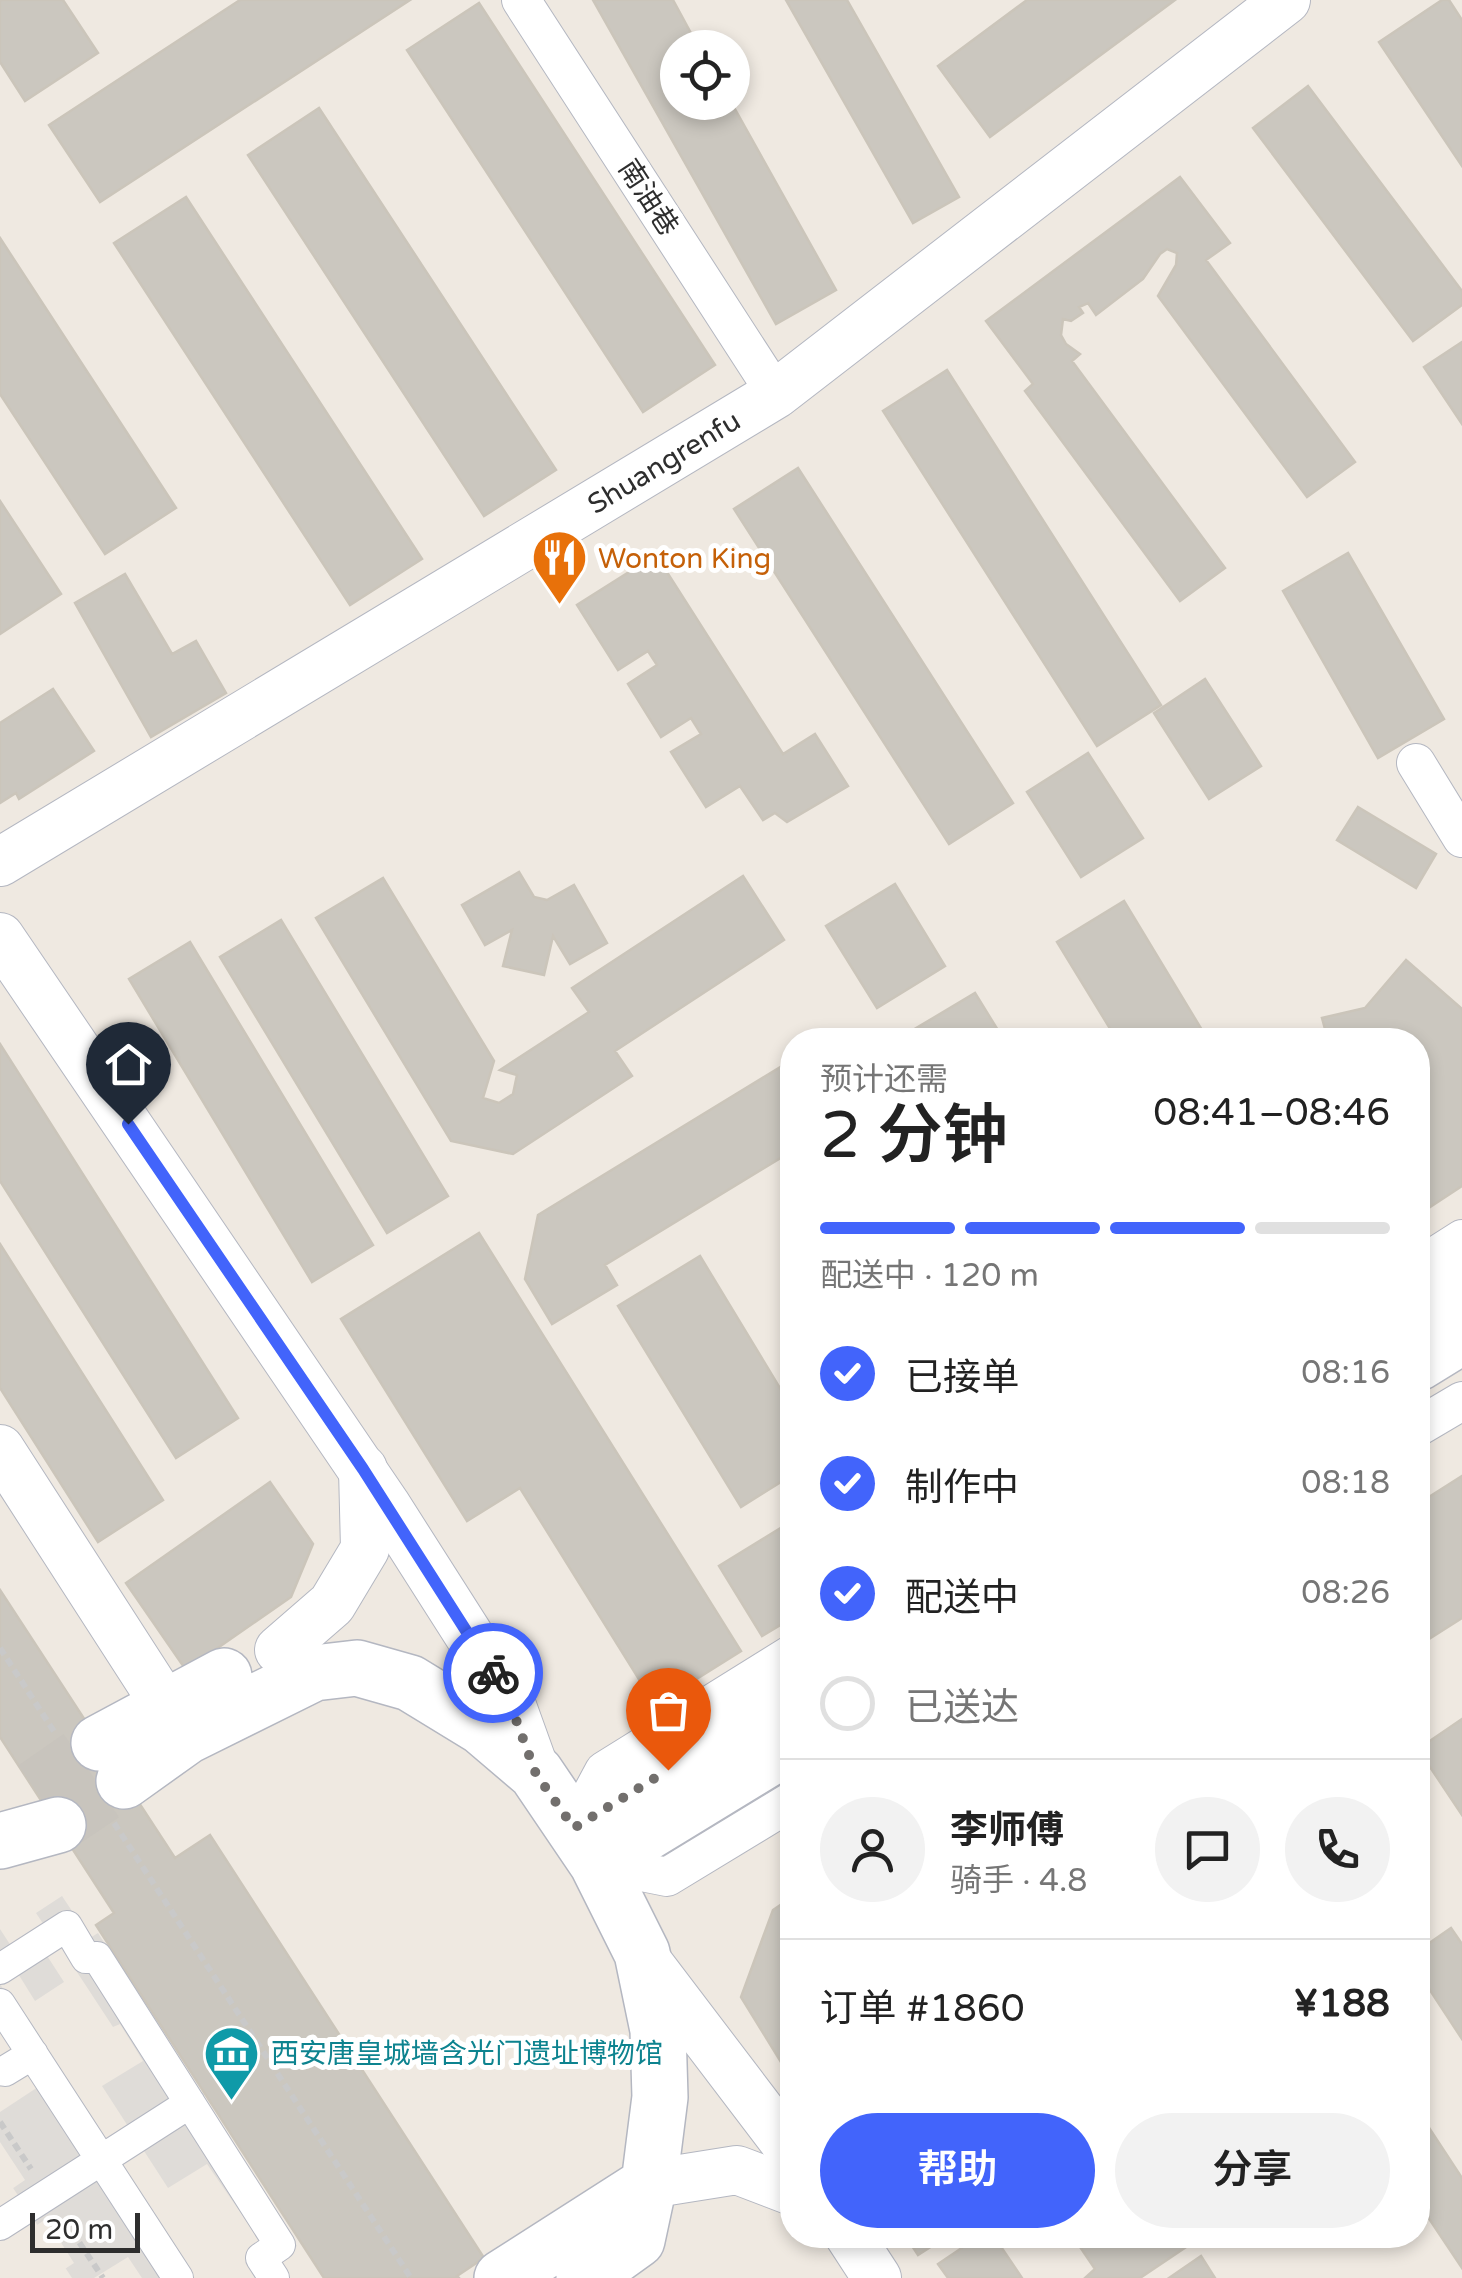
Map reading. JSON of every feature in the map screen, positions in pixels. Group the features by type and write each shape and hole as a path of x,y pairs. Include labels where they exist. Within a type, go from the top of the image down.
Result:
{"main road":[{"path":"1430,1305 1462,1285"},
{"path":"1430,1356 1462,1336"},
{"path":"70,1790 187,1736 297,1661"},
{"path":"0,1841 70,1790 166,1705 297,1661 358,1668 410,1683 482,1727 536,1774 585,1846 642,1954 658,2030 660,2097 637,2240 584,2278"},
{"path":"585,1846 780,1703"},
{"path":"585,1846 780,1750"},
{"path":"502,2278 648,2184"}],"street":[{"name":"南油巷","path":"522,0 776,394"},
{"name":"Shuangrenfu","path":"0,862 776,394 1286,0"},
{"path":"1416,763 1462,838"},
{"path":"0,937 363,1469 508,1698 536,1774"},
{"path":"1430,1259 1462,1239"},
{"path":"1430,1420 1462,1401"},
{"path":"0,1448 166,1705"},
{"path":"297,1661 365,1550 363,1469"},
{"path":"780,1661 604,1771 585,1846 666,1876 780,1808"},
{"path":"0,1969 67,1926 86,1958 97,1957 280,2245 261,2258 274,2278"},
{"path":"642,1954 780,2136"},
{"path":"0,2004 178,2278"},
{"path":"6,2071 32,2054"},
{"path":"0,2225 190,2104"},
{"path":"648,2184 737,2170 780,2187"},
{"path":"857,2248 877,2278"}],"path":[{"path":"0,1648 70,1790 411,2278"}],"shaded area":[{"path":"62,1896 90,1938 98,1933 297,2246 274,2261 207,2164 168,2188 102,2086 143,2061 120,2024 113,2027 56,1940 42,1948 64,1982 35,2001 17,1972 0,1983 0,1929 13,1949 46,1928 36,1913"},
{"path":"0,1984 190,2278 142,2278 128,2257 94,2278 51,2278 74,2263 46,2219 0,2249 0,2197 25,2180 0,2142 0,2112 38,2087 0,2028"}],"pier":[{"path":"0,2172 4,2174 72,2278 0,2278"}],"building":[{"path":"0,0 63,0 98,53 25,101 0,62"},
{"path":"240,0 410,0 100,202 49,125"},
{"path":"593,0 673,0 689,30 660,30 660,119"},
{"path":"786,0 847,0 959,197 913,223"},
{"path":"1027,0 1175,0 990,137 938,66"},
{"path":"1442,0 1449,0 1462,20 1462,166 1379,42"},
{"path":"479,3 715,365 643,412 407,50"},
{"path":"1308,86 1462,291 1462,305 1413,341 1253,128"},
{"path":"319,108 556,470 484,516 248,155"},
{"path":"661,120 741,120 836,290 776,324"},
{"path":"1180,177 1230,243 1206,260 1355,462 1307,497 1158,296 1176,265 1177,253 1167,249 1160,254 1143,279 1096,315 1088,303 1079,307 1083,313 1071,321 1063,319 1061,335 1080,354 1072,361 1225,568 1180,601 1025,391 1033,384 986,321"},
{"path":"186,197 422,559 350,605 114,243"},
{"path":"0,238 176,508 105,554 0,394"},
{"path":"1462,342 1462,424 1424,367"},
{"path":"947,370 1161,705 1097,746 883,411"},
{"path":"798,468 1013,803 949,844 734,509"},
{"path":"0,501 61,594 0,634"},
{"path":"1348,553 1444,719 1378,758 1283,591"},
{"path":"656,555 783,754 815,734 848,786 787,822 775,813 763,820 740,786 706,807 671,752 701,734 691,718 661,737 628,684 657,665 648,651 618,670 577,605"},
{"path":"125,574 172,654 196,641 226,693 151,737 75,603"},
{"path":"1205,679 1261,766 1209,799 1154,713"},
{"path":"53,689 94,751 19,799 16,793 0,803 0,723"},
{"path":"1088,753 1143,838 1081,877 1027,792"},
{"path":"1358,807 1436,854 1416,888 1337,840"},
{"path":"519,872 534,897 547,900 574,885 607,943 570,964 553,936 544,975 503,966 512,930 485,945 462,905"},
{"path":"743,876 784,940 615,1051 632,1076 513,1154 451,1141 316,918 383,878 494,1061 483,1098 499,1103 513,1094 517,1075 500,1070 589,1012 572,988"},
{"path":"895,884 945,966 877,1008 826,926"},
{"path":"1124,901 1201,1028 1110,1028 1057,942"},
{"path":"281,920 448,1196 387,1233 220,957"},
{"path":"190,942 373,1245 312,1282 129,979"},
{"path":"1406,960 1462,1009 1462,1186 1430,1207 1430,1028 1325,1028 1322,1018 1365,1008"},
{"path":"975,993 997,1028 916,1028"},
{"path":"0,1044 238,1418 176,1458 0,1181"},
{"path":"780,1067 780,1158 605,1265 617,1285 552,1324 525,1279 538,1215"},
{"path":"479,1233 741,1651 655,1705 520,1488 467,1521 341,1319"},
{"path":"0,1244 163,1500 98,1542 0,1388"},
{"path":"700,1256 780,1388 780,1483 741,1507 618,1306"},
{"path":"1462,1476 1462,1618 1430,1638 1430,1496"},
{"path":"270,1482 313,1544 291,1597 186,1670 126,1583"},
{"path":"780,1528 780,1625 762,1636 719,1566"},
{"path":"0,1590 175,1858 210,1835 484,2258 459,2278 324,2278 96,1925 114,1913 0,1737"},
{"path":"1462,1719 1462,1815 1430,1767 1430,1741"},
{"path":"780,1905 780,2060 741,1997 773,1910"},
{"path":"1451,1928 1462,1944 1462,2039 1430,1990 1430,1943"},
{"path":"1430,2129 1462,2178 1462,2268 1430,2220"},
{"path":"962,2248 1002,2248 1022,2278 948,2278 938,2264"},
{"path":"1081,2248 1185,2248 1140,2278 1085,2278 1095,2269"},
{"path":"1201,2256 1215,2278 1169,2278"}],"tunnel":[{"path":"34,1788 99,1743"},
{"path":"58,1825 124,1781"}],"way so far":[{"path":"493,1673 508,1698 536,1774 574,1828 668,1770"}],"place":[{"name":"Wonton King","path":"559,607"},
{"name":"西安唐皇城墙含光门遗址博物馆","path":"232,2102"}],"route":[{"path":"128,1124 363,1469 493,1673"}]}
